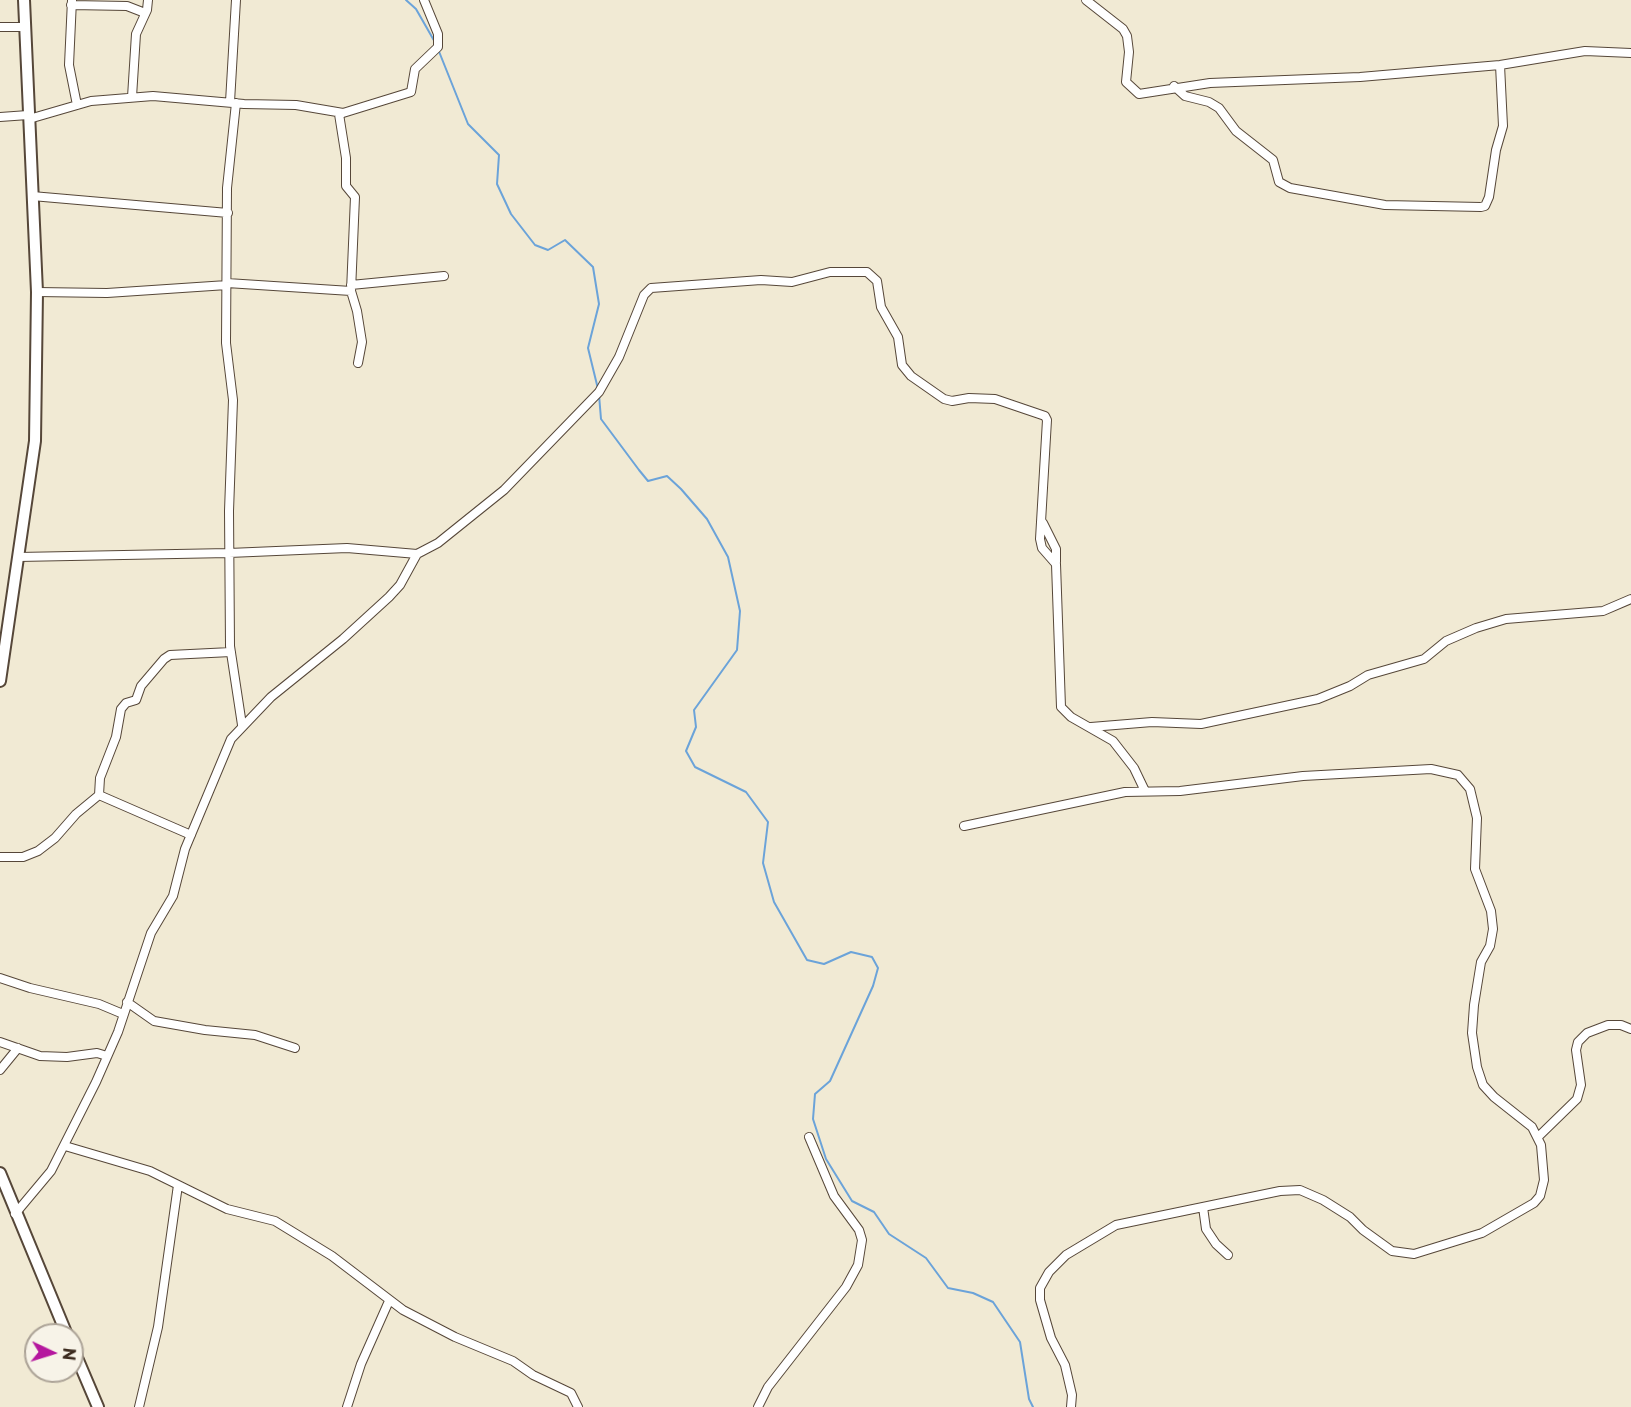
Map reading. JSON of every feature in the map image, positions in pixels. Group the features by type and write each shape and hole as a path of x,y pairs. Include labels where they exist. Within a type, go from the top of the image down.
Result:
{"street":[{"path":"0,681 35,441 37,292 24,0"},
{"path":"132,97 136,34 148,0"},
{"path":"236,0 226,342 233,400 229,553 231,652 242,725"},
{"path":"0,117 28,117 77,105 132,97 184,97 296,105 339,114 411,92 415,69 438,47 438,34 424,0"},
{"path":"1086,0 1127,36 1129,52 1126,82 1139,94 1174,86 1360,76 1500,65 1585,51 1631,53"},
{"path":"77,105 69,65 71,2 127,6 145,13"},
{"path":"0,27 25,27"},
{"path":"1174,86 1185,96 1209,102 1220,108 1236,131 1273,160 1279,182 1290,188 1385,205 1481,207 1487,204 1489,197 1494,160 1503,126 1500,65"},
{"path":"339,114 346,158 346,186 355,197 351,288 362,342 358,363"},
{"path":"32,196 228,213"},
{"path":"18,557 347,548 417,554 438,543 504,490 599,392 619,357 644,295 651,288 760,280 792,282 830,272 867,272 874,276 885,317 898,336 902,365 911,376 944,399 952,401 969,398 995,399 1045,416 1048,426 1040,544 1056,564 1061,707 1071,717 1113,741 1122,750 1145,790"},
{"path":"37,292 107,293 227,284 351,288 444,276"},
{"path":"15,1214 45,1179 65,1146 107,1056 151,933 177,885 185,849 231,739 271,697 389,597 400,585 417,554"},
{"path":"1091,727 1152,722 1201,724 1318,699 1350,686 1368,675 1424,659 1446,641 1476,628 1506,619 1603,611 1631,599"},
{"path":"0,857 22,856 38,851 55,838 76,814 99,795 103,765 116,736 121,709 136,700 141,686 165,659 170,655 231,652"},
{"path":"964,826 1125,792 1180,791 1303,776 1431,769 1458,775 1470,789 1477,818 1475,868 1491,911 1493,929 1490,946 1481,962 1474,1005 1472,1033 1477,1067 1483,1085 1494,1097 1532,1127 1539,1136 1544,1158 1544,1180 1540,1196 1534,1203 1482,1233 1414,1254 1392,1251 1363,1230 1350,1217 1312,1194 1300,1191 1280,1191 1116,1225 1066,1255 1049,1272 1040,1288 1040,1300 1051,1338 1065,1365 1072,1395 1071,1407"},
{"path":"99,795 191,835"},
{"path":"0,978 30,988 92,1002 123,1014"},
{"path":"127,1002 154,1021 205,1030 255,1035 295,1048"},
{"path":"1539,1136 1577,1099 1581,1085 1576,1050 1578,1042 1587,1033 1608,1025 1621,1025 1631,1029"},
{"path":"0,1042 40,1056 67,1057 98,1053 107,1056"},
{"path":"0,1070 18,1048"},
{"path":"758,1407 768,1387 846,1287 858,1265 862,1240 859,1230 834,1196 809,1137"},
{"path":"65,1146 149,1170 227,1209 275,1221 332,1257 389,1301 455,1337 513,1361 533,1375 571,1393 579,1407"},
{"path":"0,1173 15,1214 63,1323"},
{"path":"139,1407 158,1327 178,1185"},
{"path":"1203,1207 1206,1229 1221,1251 1228,1255"},
{"path":"347,1407 361,1364 389,1301"},
{"path":"84,1374 98,1407"}],"waterway":[{"path":"406,0 416,9 436,44"},
{"path":"438,49 468,124 499,155 497,184 511,214 535,245 548,250 565,240 593,267 599,304 588,348 598,389"},
{"path":"599,395 601,419 639,470 648,481 667,476 681,489 707,519 728,557 740,611 737,650 694,710 696,727 686,751 695,767 746,792 768,822 763,863 774,902 807,960 824,964 851,952 872,957 878,968 873,986 830,1081 815,1094 813,1119 826,1159 852,1201 874,1212 889,1234 926,1258 948,1288 973,1293 993,1302 1020,1342 1029,1399 1033,1407"}]}
